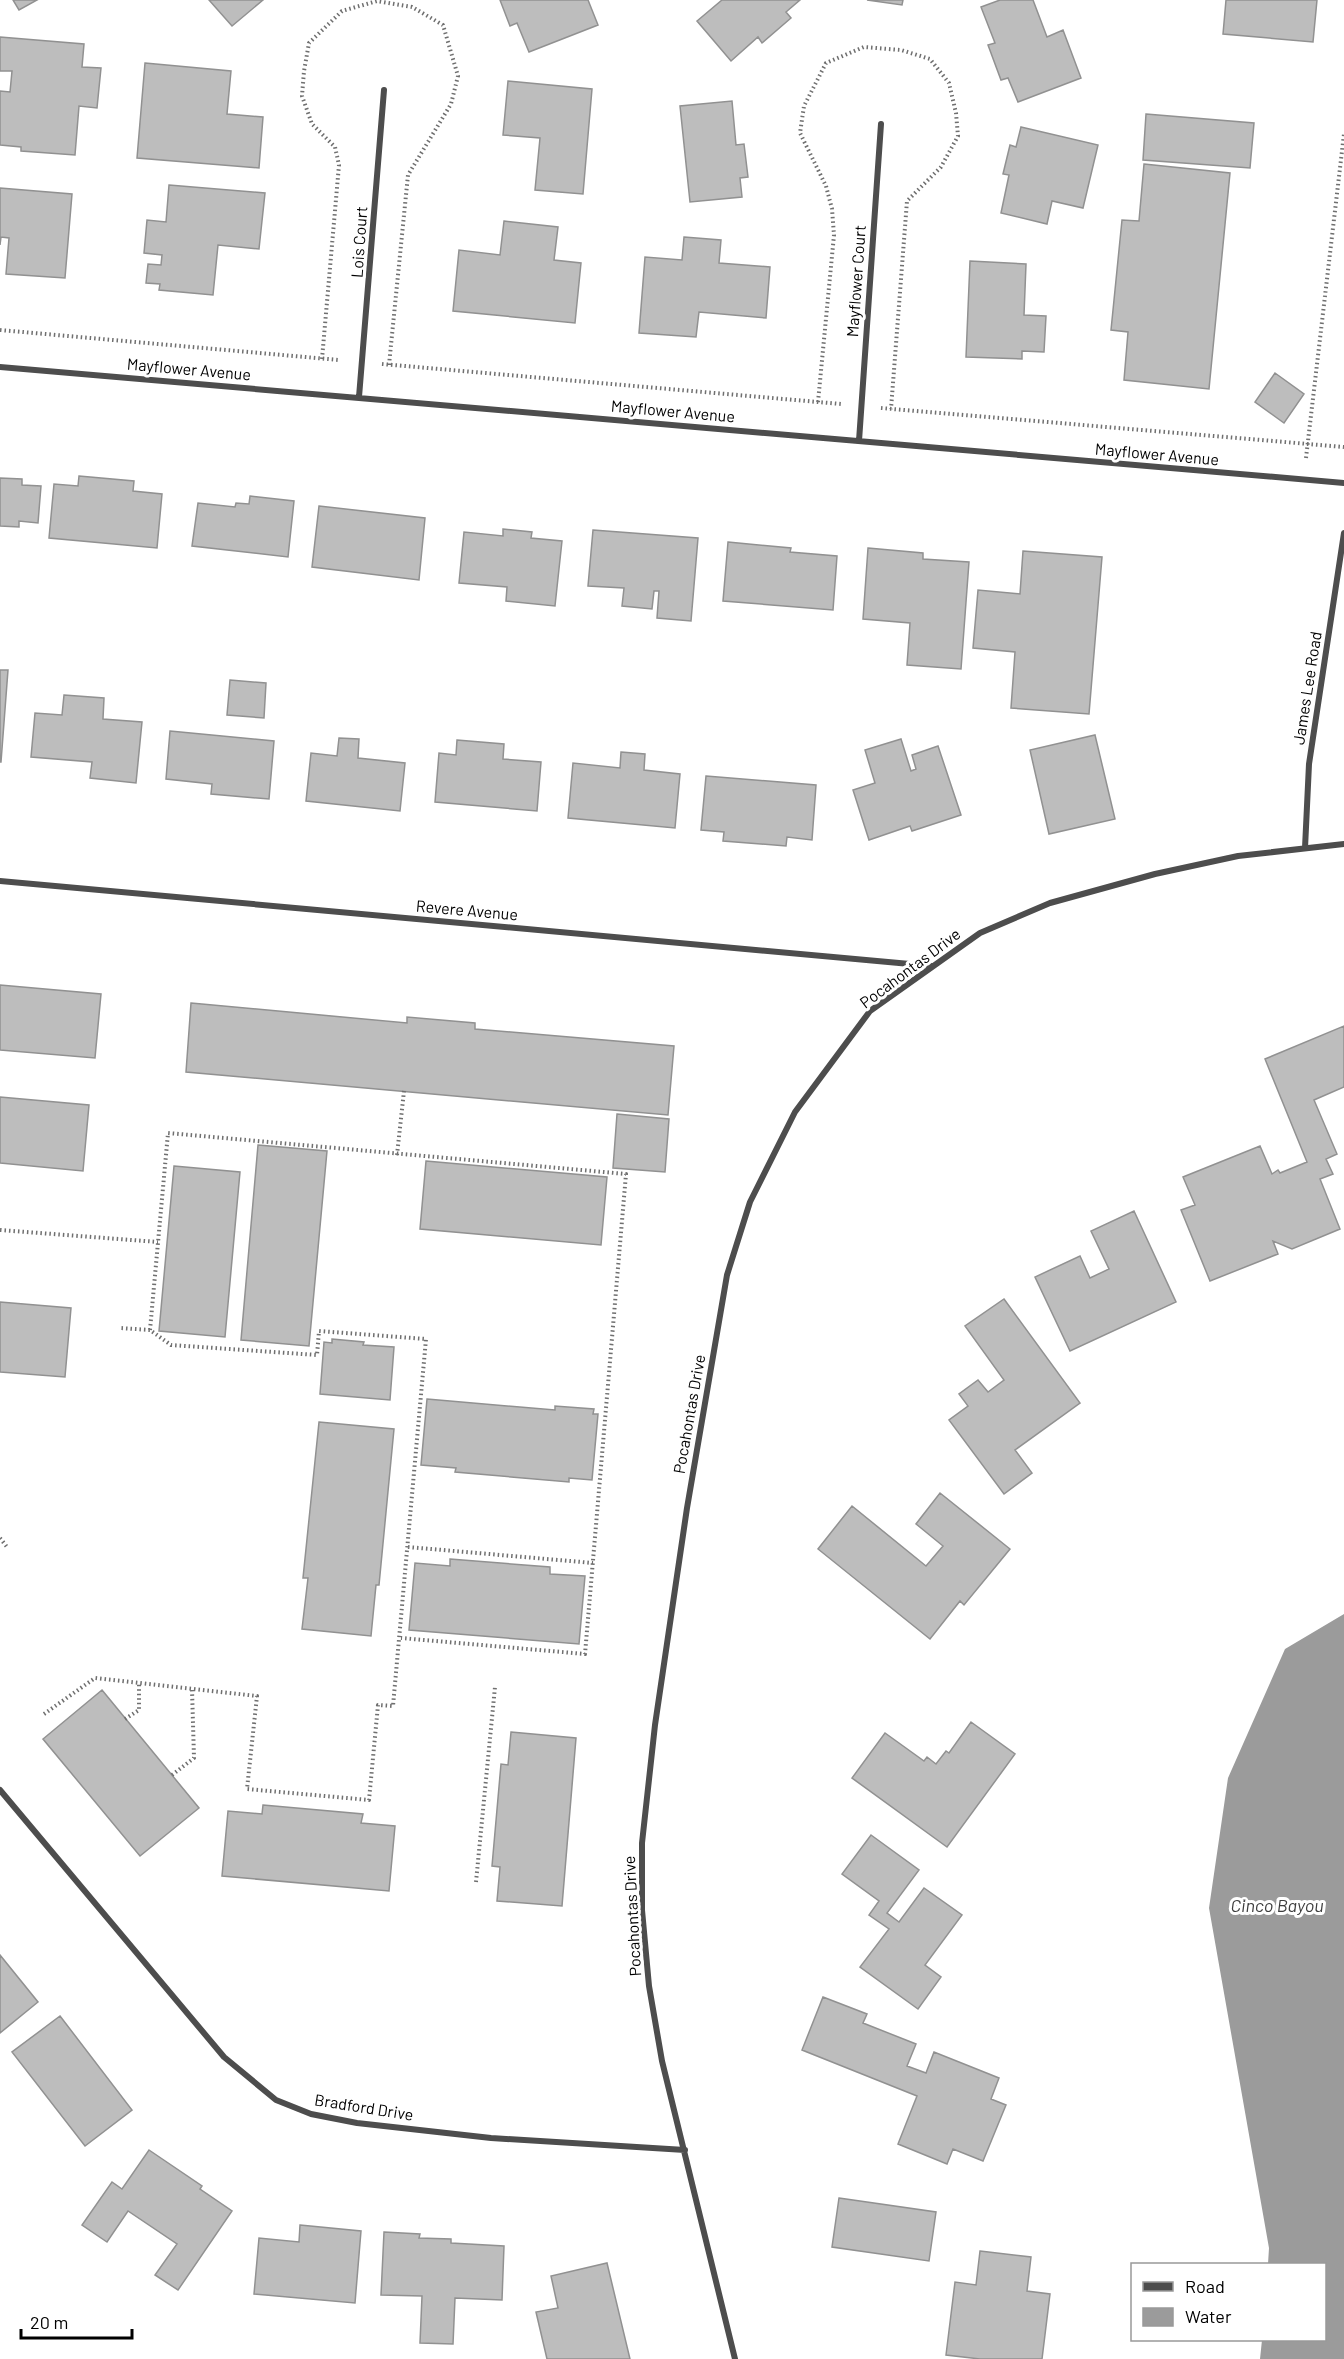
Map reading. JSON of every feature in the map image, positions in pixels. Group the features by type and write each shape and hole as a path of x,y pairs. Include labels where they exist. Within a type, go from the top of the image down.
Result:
{"street":[{"name":"Lois Court","path":"359,397 384,90"},
{"name":"Mayflower Court","path":"859,441 881,124"},
{"name":"Mayflower Avenue","path":"0,367 1344,483"},
{"name":"James Lee Road","path":"1305,848 1309,764 1344,533"},
{"name":"Pocahontas Drive","path":"735,2359 662,2061 649,1986 642,1910 642,1843 655,1725 687,1508 727,1275 750,1202 795,1112 870,1011 980,933 1050,903 1155,874 1220,860 1344,844"},
{"name":"Revere Avenue","path":"0,881 933,966"},
{"name":"Bradford Drive","path":"0,1790 225,2057 276,2100 311,2114 357,2122 491,2138 685,2150"}],"path":[{"path":"1303,480 1344,134"},
{"path":"0,330 1344,447"},
{"path":"398,1155 404,1091"},
{"path":"150,1330 168,1133 626,1174 585,1654 400,1638"},
{"path":"0,1230 158,1242"},
{"path":"44,1714 95,1678 257,1696 247,1789 369,1800 378,1705 393,1706 426,1339 319,1331 317,1355 171,1345 150,1330 120,1328"},
{"path":"0,1538 7,1547"},
{"path":"408,1547 593,1563"},
{"path":"125,1719 139,1710 139,1683"},
{"path":"476,1882 495,1687"},
{"path":"172,1775 194,1758 192,1689"}],"water":[{"name":"Cinco Bayou","path":"1344,1614 1344,2359 1260,2359 1262,2341 1326,2341 1326,2263 1268,2263 1269,2248 1209,1908 1228,1778 1285,1649"}],"building":[{"path":"13,0 37,0 19,10"},
{"path":"209,0 263,0 232,26"},
{"path":"500,0 588,0 598,25 529,52 517,23 510,26"},
{"path":"722,0 800,0 786,12 791,18 762,43 758,37 731,61 697,21"},
{"path":"867,0 903,0 902,5"},
{"path":"1000,0 1033,0 1047,37 1063,30 1081,78 1018,102 1008,78 1001,80 988,45 995,43 981,7"},
{"path":"1226,0 1317,0 1313,42 1223,34"},
{"path":"0,37 84,44 82,67 101,68 97,108 79,106 75,155 21,151 21,147 0,145 0,91 10,92 12,71 0,71"},
{"path":"145,63 231,71 227,114 263,117 259,168 137,158"},
{"path":"508,81 592,89 583,194 535,190 540,138 503,135"},
{"path":"732,101 736,145 744,144 748,177 740,178 742,197 690,202 680,106"},
{"path":"1146,114 1254,123 1250,168 1143,160"},
{"path":"1021,127 1098,145 1083,208 1052,201 1047,224 1001,213 1009,175 1003,174 1010,145 1016,147"},
{"path":"1144,164 1230,173 1209,389 1124,380 1128,332 1111,330 1122,220 1139,221"},
{"path":"169,185 265,193 259,249 218,245 213,295 159,290 160,284 146,283 148,264 161,265 162,255 144,253 147,220 166,222"},
{"path":"0,188 72,194 65,278 6,274 9,238 1,237 0,245"},
{"path":"504,221 558,227 554,260 581,263 575,323 453,311 459,250 500,255"},
{"path":"684,237 721,240 719,263 770,267 766,318 699,312 696,337 639,333 645,257 682,260"},
{"path":"970,261 1026,264 1024,315 1046,316 1044,352 1022,351 1022,359 966,357"},
{"path":"1275,373 1304,394 1284,423 1255,402"},
{"path":"79,476 134,481 133,491 162,494 157,548 49,538 54,484 78,486"},
{"path":"0,478 22,479 22,485 41,486 38,523 19,521 19,527 0,526"},
{"path":"250,496 294,501 288,557 192,546 198,503 235,507 236,503 249,504"},
{"path":"319,506 425,518 419,580 312,567"},
{"path":"503,529 532,532 531,538 562,541 555,606 506,601 507,587 459,583 464,532 503,536"},
{"path":"593,530 698,538 691,621 657,618 659,591 654,591 652,609 622,606 624,588 588,586"},
{"path":"728,542 791,548 790,552 837,556 833,610 723,601"},
{"path":"868,548 923,553 923,559 969,562 961,669 907,665 910,623 863,619"},
{"path":"1023,551 1102,557 1089,714 1011,708 1015,652 973,648 978,590 1020,594"},
{"path":"0,670 8,670 1,762 0,762"},
{"path":"230,680 266,683 264,718 227,715"},
{"path":"64,695 104,698 103,719 142,722 136,783 90,778 92,762 31,757 35,713 62,715"},
{"path":"170,731 274,741 269,799 211,794 212,784 166,779"},
{"path":"1095,735 1115,819 1049,834 1030,750"},
{"path":"339,738 359,739 358,758 405,763 400,811 306,801 311,753 337,756"},
{"path":"901,739 911,771 916,769 912,755 938,746 961,815 912,831 910,826 869,840 853,790 875,783 865,750"},
{"path":"457,740 504,744 503,759 541,762 537,811 435,802 439,753 456,755"},
{"path":"621,752 645,754 644,770 680,774 675,828 568,818 573,763 620,768"},
{"path":"706,776 816,785 812,840 787,837 786,846 723,841 724,832 701,830"},
{"path":"0,985 101,994 95,1058 0,1050"},
{"path":"191,1003 407,1023 407,1017 475,1023 475,1029 674,1046 668,1115 186,1072"},
{"path":"1344,1026 1344,1087 1314,1100 1337,1154 1326,1159 1333,1174 1320,1179 1340,1229 1292,1249 1273,1241 1278,1254 1210,1281 1181,1210 1195,1205 1183,1177 1260,1146 1272,1174 1278,1170 1280,1173 1307,1162 1265,1059"},
{"path":"0,1097 89,1105 83,1171 0,1163"},
{"path":"617,1114 669,1119 665,1172 613,1168"},
{"path":"258,1145 327,1151 309,1346 241,1340"},
{"path":"426,1161 607,1177 601,1245 420,1229"},
{"path":"174,1166 240,1172 225,1337 159,1331"},
{"path":"1134,1211 1176,1302 1070,1351 1035,1277 1080,1256 1090,1278 1109,1269 1091,1231"},
{"path":"1004,1299 1080,1403 1015,1450 1032,1473 1004,1494 949,1420 968,1406 959,1394 978,1380 988,1392 1004,1380 965,1326"},
{"path":"0,1302 71,1308 65,1377 0,1372"},
{"path":"332,1339 364,1342 363,1345 394,1347 390,1400 320,1394 324,1342 332,1343"},
{"path":"427,1399 555,1410 555,1406 594,1409 593,1414 598,1414 592,1480 569,1478 569,1482 455,1472 456,1468 421,1465"},
{"path":"319,1422 394,1429 379,1585 376,1585 371,1636 302,1629 308,1578 303,1578"},
{"path":"940,1493 1010,1549 964,1605 960,1601 930,1639 818,1549 852,1506 926,1566 943,1546 916,1524"},
{"path":"450,1559 550,1567 550,1574 585,1576 579,1644 409,1630 415,1563 450,1566"},
{"path":"102,1690 199,1808 140,1856 43,1739"},
{"path":"971,1722 1015,1754 947,1847 852,1778 885,1733 924,1761 927,1757 936,1764 946,1751 949,1753"},
{"path":"511,1732 576,1738 562,1906 497,1901 500,1867 492,1866 501,1764 508,1765"},
{"path":"263,1805 363,1814 361,1823 395,1826 389,1891 222,1876 228,1811 262,1814"},
{"path":"871,1835 919,1870 887,1913 899,1922 924,1888 962,1915 925,1965 941,1977 918,2009 860,1967 889,1929 869,1915 879,1901 842,1874"},
{"path":"0,1955 38,2002 0,2033"},
{"path":"823,1997 867,2014 863,2023 916,2044 907,2066 926,2073 934,2052 999,2078 991,2099 1006,2105 983,2161 953,2149 947,2164 898,2144 917,2096 802,2050"},
{"path":"60,2016 132,2110 85,2146 12,2052"},
{"path":"149,2150 202,2186 200,2189 232,2211 178,2290 155,2275 177,2244 128,2211 107,2242 82,2225 112,2182 122,2189"},
{"path":"839,2198 936,2212 929,2261 832,2247"},
{"path":"300,2225 361,2231 355,2303 254,2294 259,2238 299,2242"},
{"path":"384,2232 420,2234 419,2238 451,2239 451,2243 504,2246 502,2300 455,2298 453,2344 420,2343 422,2296 381,2295"},
{"path":"980,2251 1031,2257 1027,2291 1050,2294 1042,2359 980,2359 946,2355 955,2282 976,2285"},
{"path":"607,2263 630,2359 547,2359 536,2312 558,2308 551,2276"}]}
